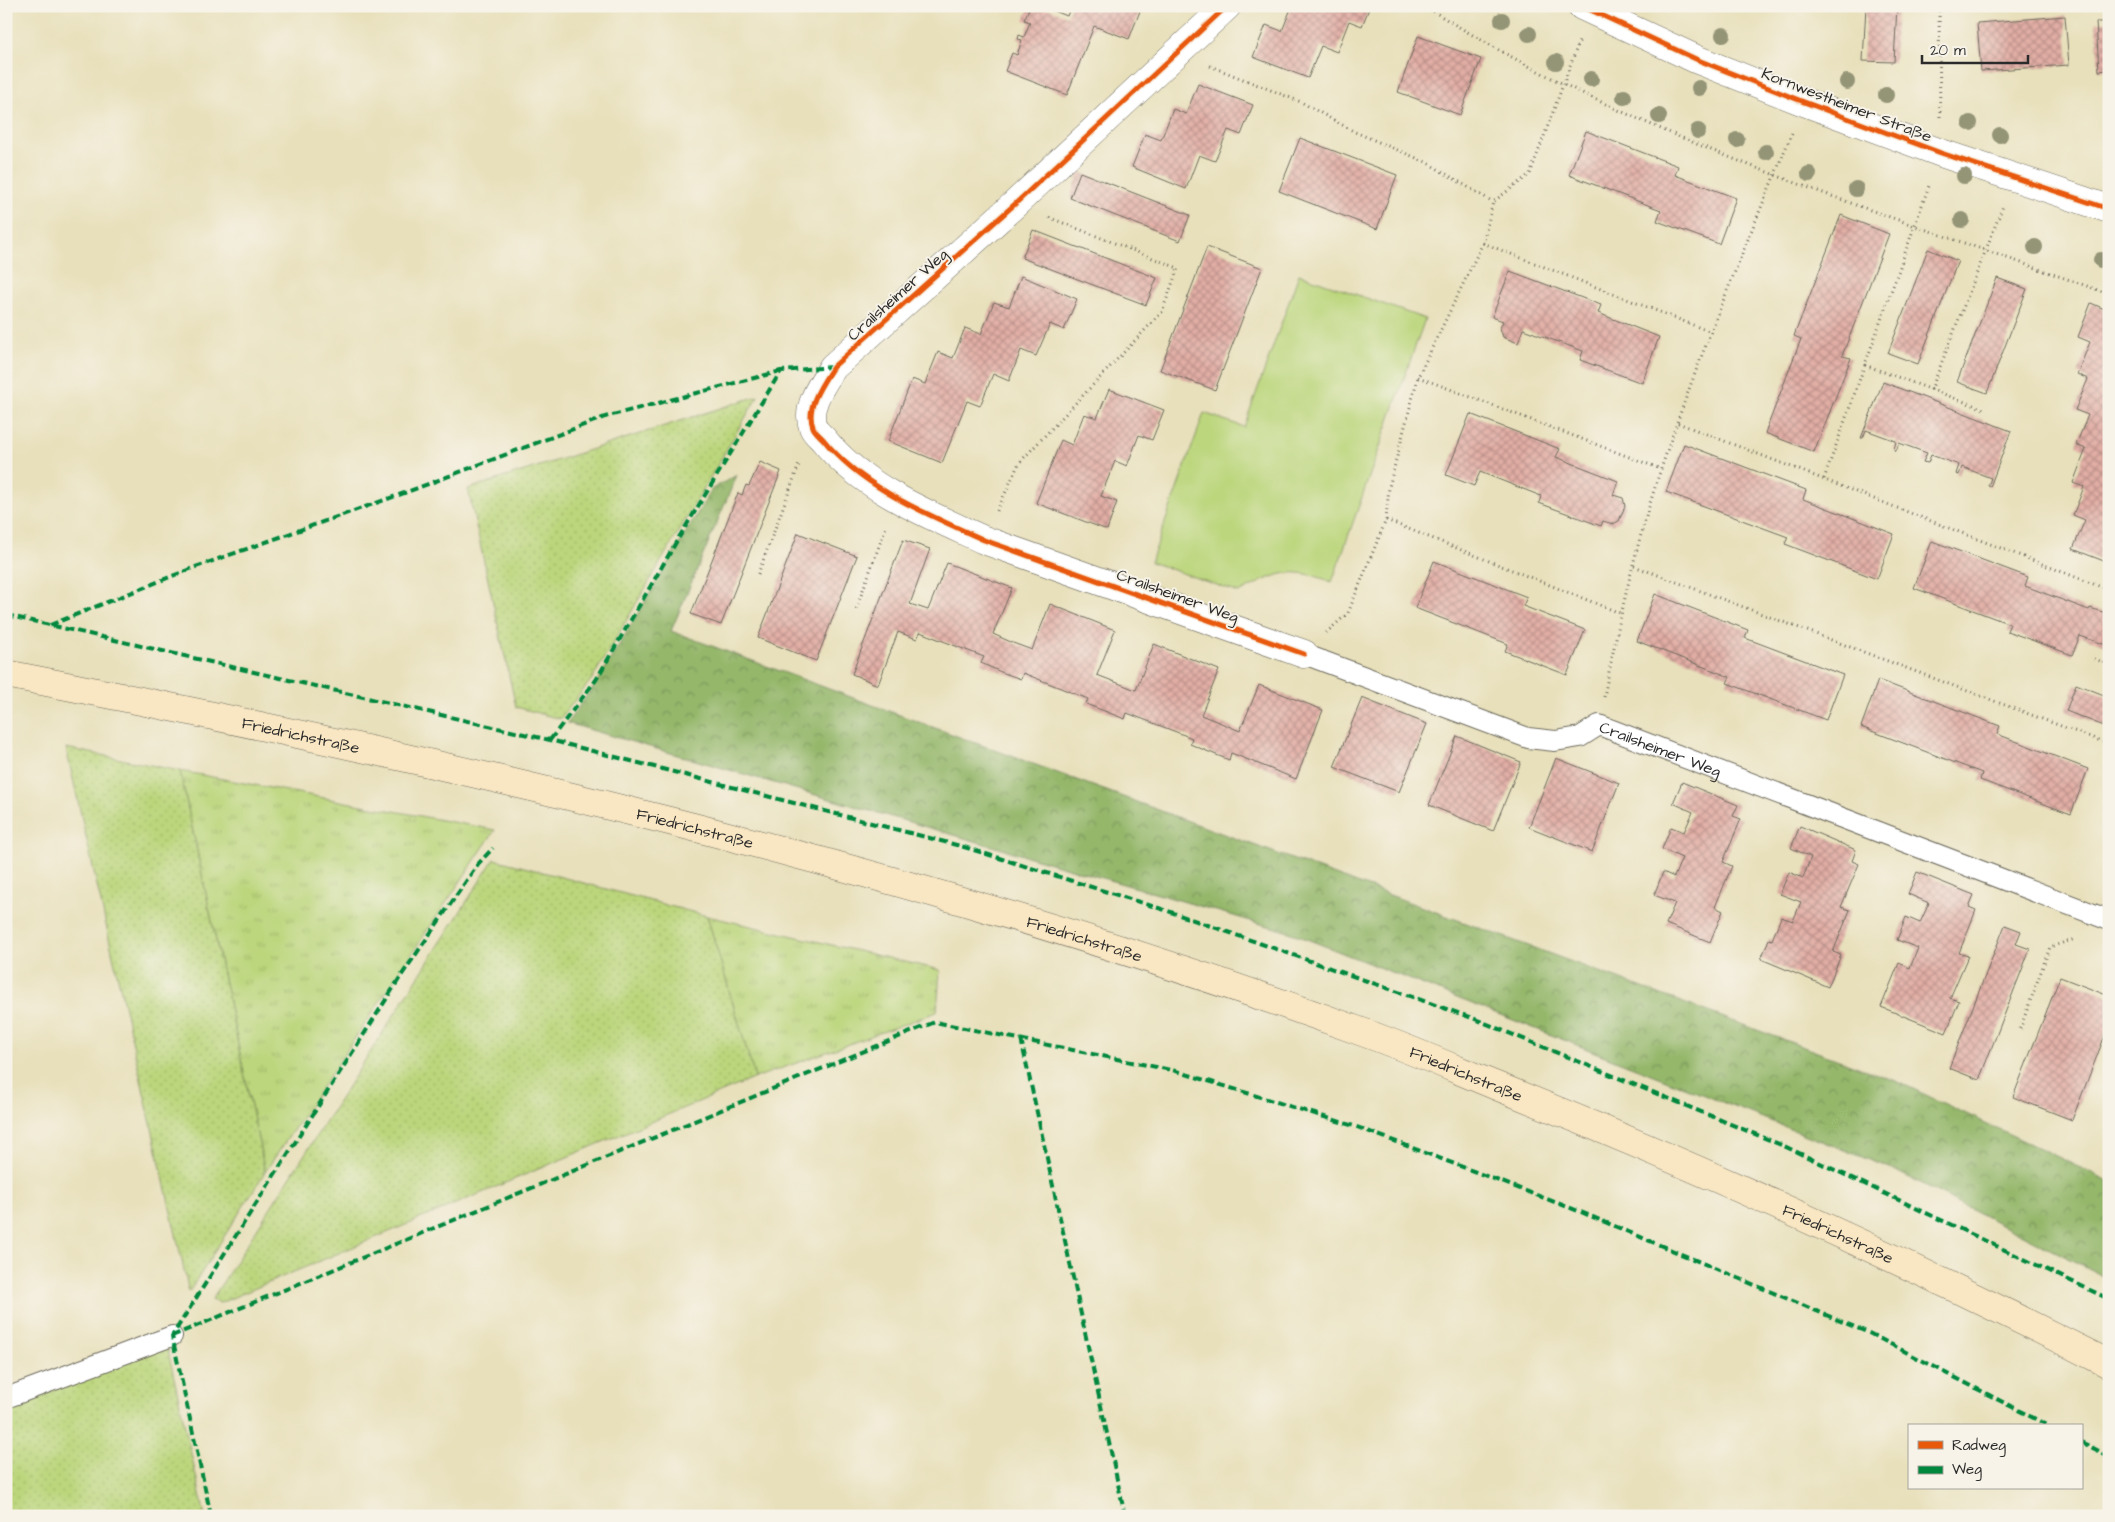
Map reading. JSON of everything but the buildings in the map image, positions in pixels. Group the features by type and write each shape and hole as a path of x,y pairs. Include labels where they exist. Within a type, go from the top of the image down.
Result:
{"main road":[{"name":"Friedrichstraße","path":"6,674 155,703 423,762 662,820 902,883 1148,958 1367,1034 1607,1130 1777,1203 1930,1274 2109,1364"}],"street":[{"name":"Crailsheimer Weg","path":"1228,6 1015,204 833,367 820,388 812,409 813,427 841,460 860,475 897,497 984,540 1304,654"},
{"name":"Kornwestheimer Straße","path":"1586,8 1698,60 1804,102 1941,153 2109,209"}],"lane":[{"name":"Crailsheimer Weg","path":"1304,654 1528,738 1555,741 1580,737 1599,725 2109,920"},
{"path":"6,1398 172,1336"}],"path":[{"path":"1425,6 1497,50 1563,85 1669,133 1774,176 1986,249 2109,294"},
{"path":"1824,479 1941,153 1939,6"},
{"path":"1304,654 1348,613 1386,520 1389,487 1418,376 1483,243 1493,202 1530,174 1563,85 1586,8"},
{"path":"1177,53 1301,102 1355,132 1426,162 1493,202"},
{"path":"1599,725 1620,613 1660,469 1711,332 1804,102"},
{"path":"1931,390 2014,177"},
{"path":"984,540 1019,463 1162,312 1178,268 1015,204"},
{"path":"1483,243 1711,332"},
{"path":"1865,365 1984,409"},
{"path":"1418,376 1660,469"},
{"path":"1678,423 2109,590"},
{"path":"758,574 813,427"},
{"path":"856,609 897,497"},
{"path":"1386,520 1620,613"},
{"path":"1634,566 2109,744"},
{"path":"2094,659 2109,664"},
{"path":"2020,1029 2050,947 2084,936"}],"green space":[{"path":"1299,274 1425,319 1332,582 1305,574 1284,574 1264,580 1239,593 1151,562 1204,413 1244,427"},
{"path":"758,396 592,679 560,719 516,707 468,489"},
{"path":"737,475 671,631 1896,1081 2109,1181 2109,1279 1890,1168 1289,932 567,723 597,682 712,489"},
{"path":"66,748 180,771 265,1172 189,1292"},
{"path":"180,771 495,830 265,1172"},
{"path":"494,859 707,916 755,1078 220,1303 212,1299"},
{"path":"707,916 940,970 937,1012 755,1078"},
{"path":"167,1346 205,1516 6,1516 6,1407"}],"marked path":[{"path":"550,740 596,680 678,539 781,371 833,367"},
{"path":"50,625 190,569 407,492 605,417 781,371"},
{"path":"6,615 550,740 964,847 1168,911 1475,1019 1784,1146 2109,1299"},
{"path":"211,1516 172,1336 401,976 478,864 493,848"},
{"path":"172,1336 935,1022 1176,1071 1357,1127 1581,1212 1869,1333 2045,1424"},
{"path":"1021,1039 1125,1516"},
{"path":"2082,1442 2109,1456"}],"cycle path":[{"path":"1227,6 1015,204 833,367 813,403 811,419 816,432 857,472 876,486 918,510 984,540 1304,654"},
{"path":"1582,6 1698,60 1804,102 1941,153 2109,209"}]}
